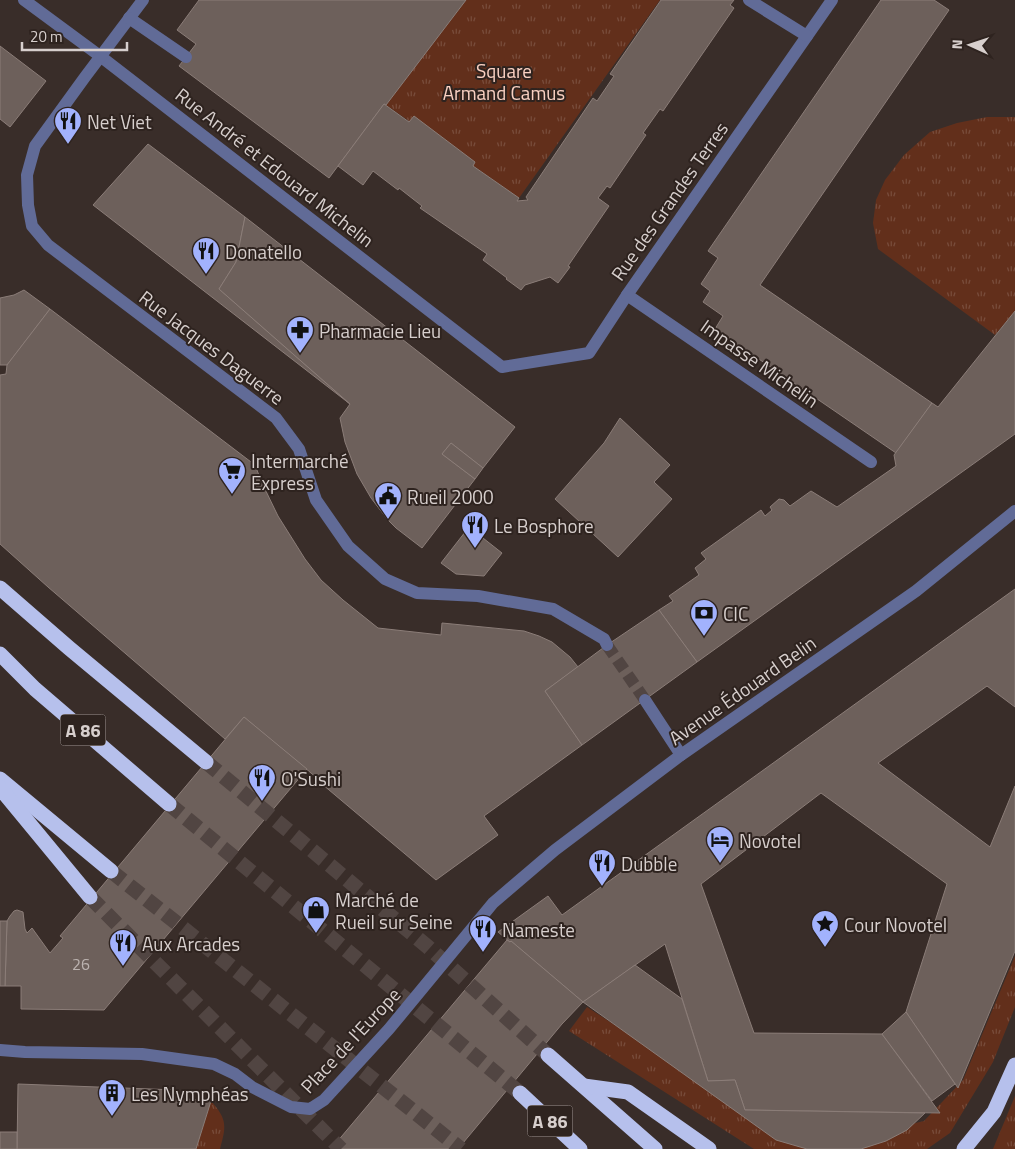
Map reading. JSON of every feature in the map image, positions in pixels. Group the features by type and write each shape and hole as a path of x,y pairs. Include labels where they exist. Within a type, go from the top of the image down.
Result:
{"highway":[{"path":"0,588 206,762"},
{"name":"A 86","path":"0,654 35,689 169,804"},
{"path":"0,779 111,871"},
{"path":"0,788 90,897"},
{"path":"548,1055 655,1149"},
{"path":"964,1149 994,1112 1015,1065"},
{"path":"584,1086 628,1092 709,1149"},
{"name":"A 86","path":"520,1093 580,1149"}],"street":[{"name":"Rue André et Edouard Michelin","path":"24,0 100,56 502,367"},
{"name":"Rue Jacques Daguerre","path":"143,0 35,146 27,175 28,205 32,226 48,245 276,418 299,449 316,500 348,546 385,579 418,593 478,596 553,609 604,639 607,645"},
{"path":"749,0 807,36"},
{"name":"Rue des Grandes Terres","path":"502,367 589,353 832,0"},
{"path":"129,18 186,57"},
{"name":"Impasse Michelin","path":"628,295 871,462"},
{"name":"Avenue Édouard Belin","path":"493,903 555,850 682,755 916,591 1015,511"},
{"path":"645,700 682,755"},
{"name":"Place de l'Europe","path":"25,1052 142,1054 214,1064 235,1074 252,1087 291,1107 310,1109 324,1100 389,1029 493,903"},
{"path":"0,1050 25,1052"},
{"path":"0,1055 25,1052"}],"green space":[{"name":"Square Armand Camus","path":"466,0 660,0 519,198 386,105"},
{"path":"987,117 1015,117 1015,311 995,335 878,249 873,223 876,200 885,180 904,155 930,132 957,123"},
{"path":"1015,956 1015,1007 993,1062 950,1133 927,1149 754,1149 569,1031 587,1007 750,1113 842,1140 924,1121 963,1080"},
{"path":"1015,1096 1015,1149 993,1149"},
{"path":"211,1101 220,1113 224,1124 224,1135 220,1149 196,1149"}],"building":[{"path":"199,0 466,0 386,105 384,104 329,178 179,66 196,44 177,30"},
{"path":"661,0 734,0 730,5 734,8 663,111 660,109 643,133 646,135 610,188 607,186 598,198 609,206 558,283 550,277 525,285 521,290 483,260 487,254 420,208 422,206 399,188 398,190 373,171 363,185 338,166 384,104 409,122 414,116 475,162 473,166 519,198 517,201 528,200 526,197 593,98 597,101 614,76 610,74"},
{"path":"881,0 934,0 949,10 760,285 932,403 896,453 715,329 723,316 703,302 710,291 701,284 718,258 708,251"},
{"path":"0,46 46,81 10,127 0,119"},
{"name":"Donatello","path":"148,144 245,217 236,262 219,289 350,404 93,205"},
{"path":"245,217 515,427 483,468 451,443 442,454 475,479 422,548 388,520 371,498 357,474 345,442 340,418 350,404 219,289 236,262"},
{"path":"24,290 50,309 7,365 0,365 0,298 14,295"},
{"path":"50,309 255,465 278,516 305,559 321,580 378,628 441,635 442,623 524,631 552,642 570,657 578,667 545,691 582,745 484,816 498,835 436,880 244,717 225,739 0,544 0,375 6,374 7,365"},
{"path":"1015,311 1015,434 697,662 659,610 673,601 669,596 699,575 695,568 706,559 701,553 761,510 765,516 772,510 770,507 779,499 784,500 790,506 811,491 837,507 896,466 894,455 932,403 938,407"},
{"path":"620,418 670,465 654,482 672,499 618,557 555,499 604,443"},
{"path":"451,443 483,468 475,479 442,454"},
{"name":"Le Bosphore","path":"469,527 502,553 484,576 456,574 441,563"},
{"path":"1015,589 1015,707 987,686 878,763 990,847 1015,786 1015,951 958,1088 906,1012 947,884 821,793 701,884 754,1033 882,1034 940,1113 745,1110 735,1080 708,1081 665,944 583,1002 498,932 548,896 562,915"},
{"path":"659,610 697,662 582,745 545,691 607,645"},
{"path":"244,717 307,769 104,1010 21,1009 21,986 5,986 7,921 10,916 17,910 23,912 27,933 32,928 50,953 63,938 60,936"},
{"path":"0,921 7,921 5,986 0,986"},
{"path":"507,940 511,941 583,1002 562,1024 458,1149 331,1149"},
{"path":"635,965 682,999 708,1081 735,1080 745,1110 925,1113 907,1130 886,1141 861,1149 807,1149 776,1140 583,1002"},
{"path":"906,1012 955,1084 932,1101 882,1034"},
{"name":"Les Nymphéas","path":"18,1084 177,1090 176,1098 211,1101 196,1149 17,1149"},
{"path":"0,1132 17,1132 17,1149 0,1149"}],"tunnel":[{"path":"607,645 645,700"},
{"path":"206,762 428,947 548,1055"},
{"path":"169,804 520,1093"},
{"path":"111,871 461,1149"},
{"path":"90,897 341,1149"}],"place":[{"name":"Net Viet","path":"68,145"},
{"name":"Donatello","path":"206,275"},
{"name":"Pharmacie Lieu","path":"300,354"},
{"name":"Intermarché Express","path":"232,495"},
{"name":"Rueil 2000","path":"388,520"},
{"name":"Le Bosphore","path":"475,549"},
{"name":"CIC","path":"704,637"},
{"name":"O'Sushi","path":"262,802"},
{"name":"Novotel","path":"720,864"},
{"name":"Dubble","path":"602,887"},
{"name":"Marché de Rueil sur Seine","path":"316,934"},
{"name":"Cour Novotel","path":"825,948"},
{"name":"Nameste","path":"483,953"},
{"name":"Aux Arcades","path":"123,967"},
{"name":"Les Nymphéas","path":"112,1117"}]}
